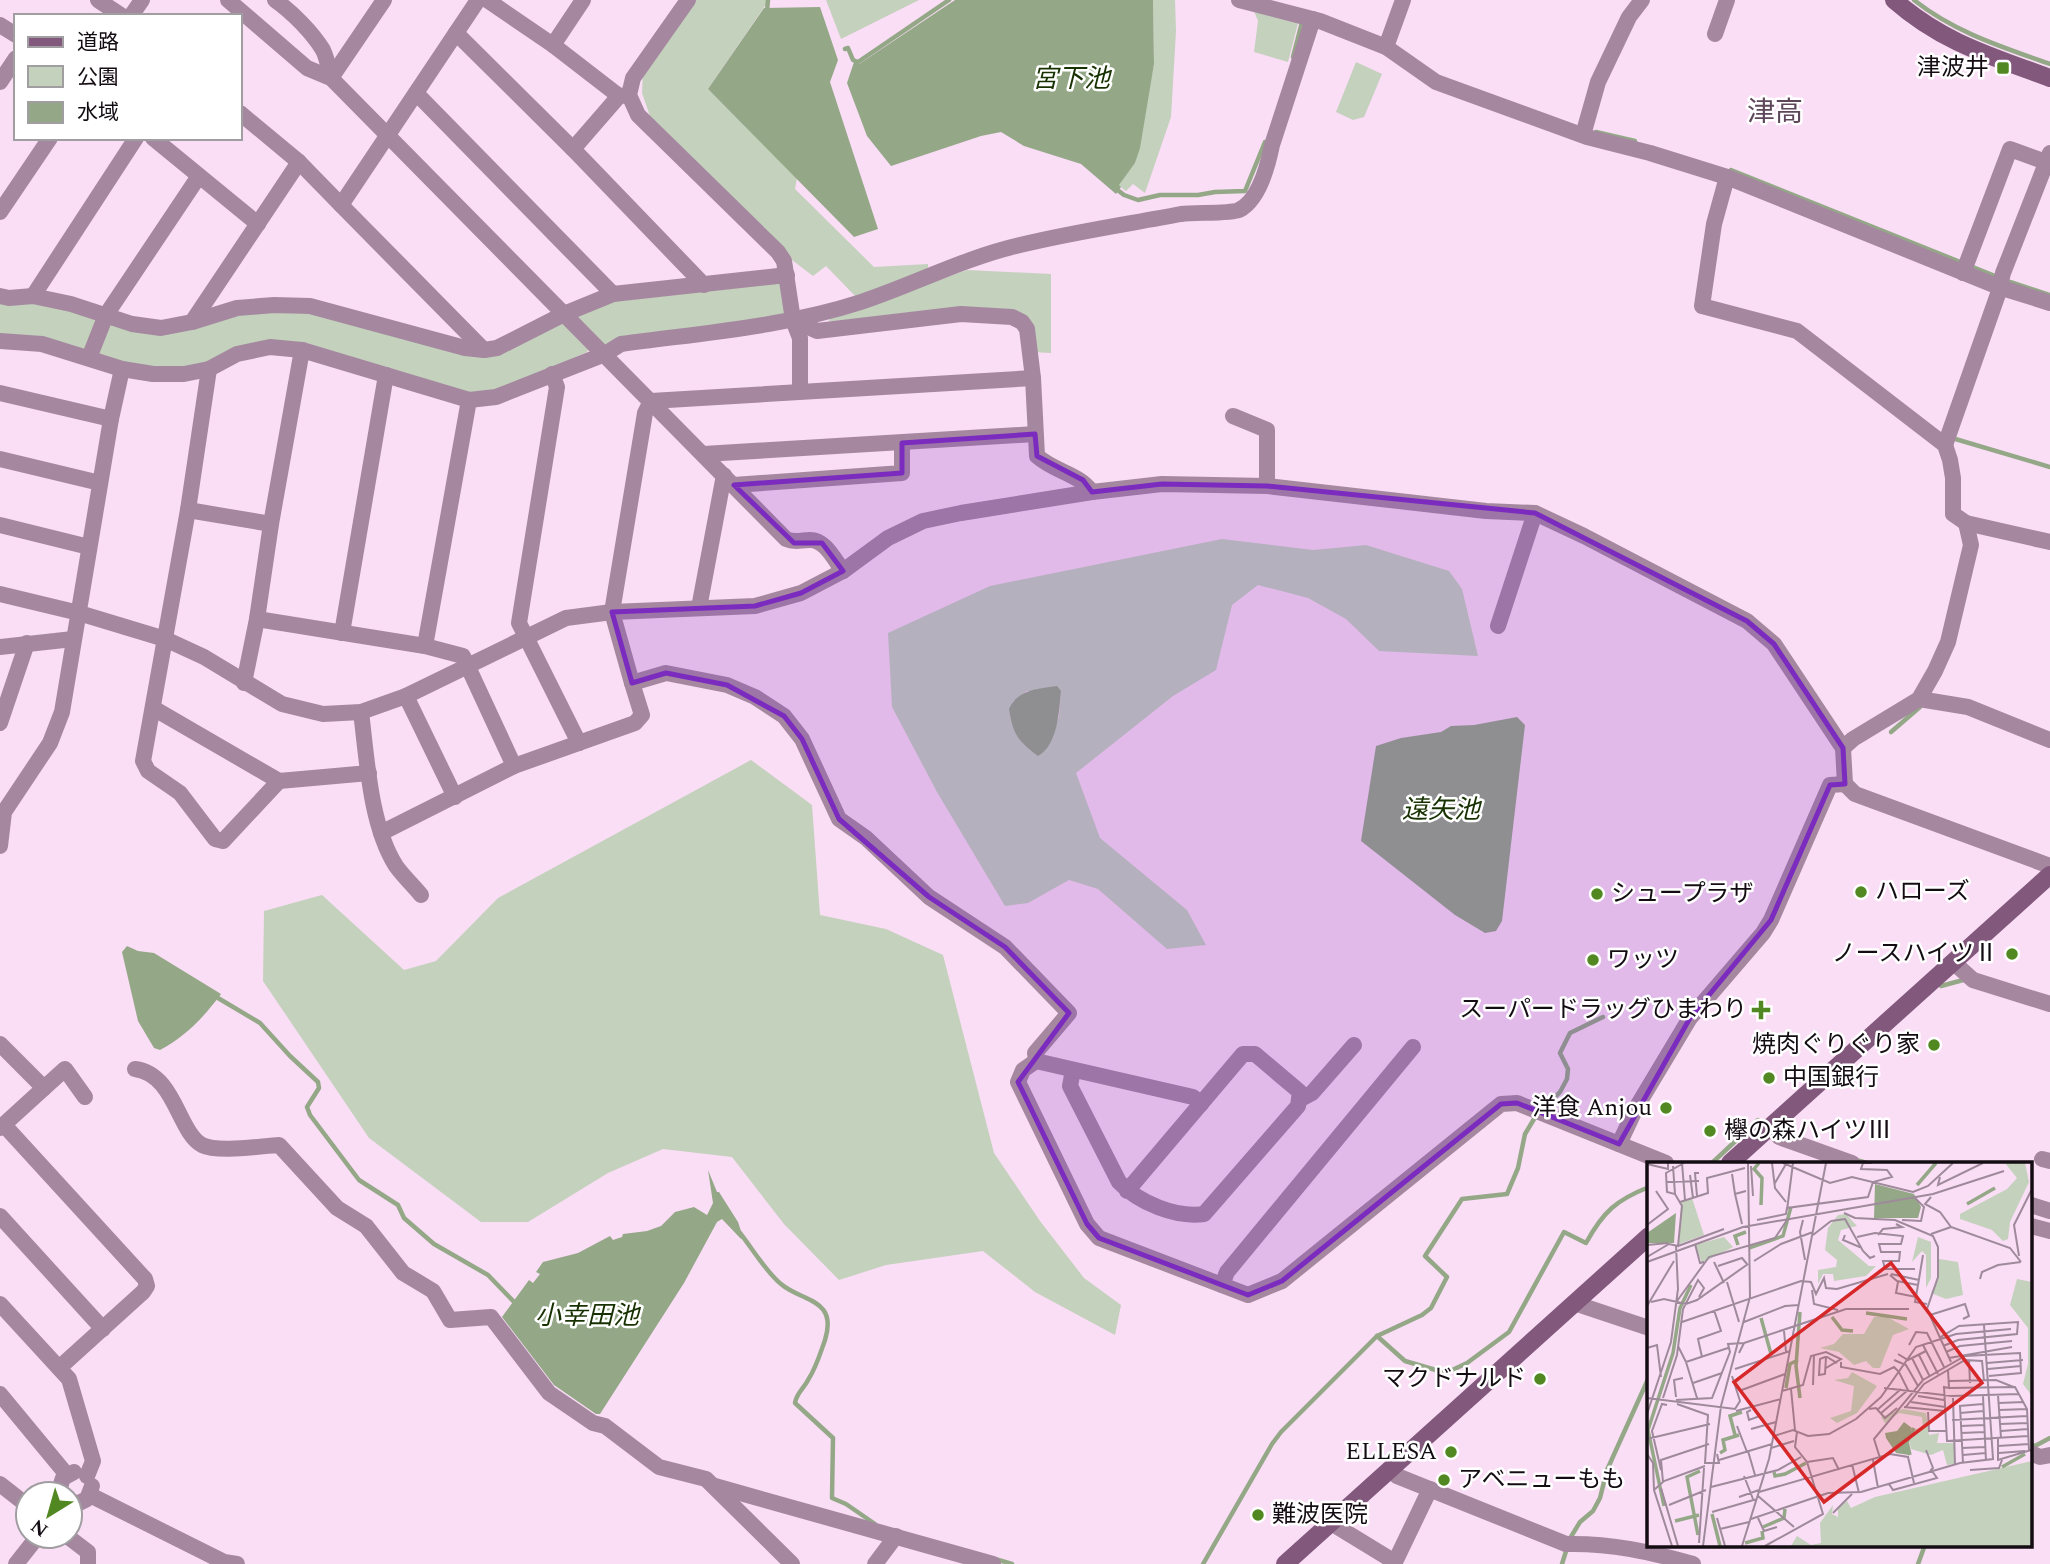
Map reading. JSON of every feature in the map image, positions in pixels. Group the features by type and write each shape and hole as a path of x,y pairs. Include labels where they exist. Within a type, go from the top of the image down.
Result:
{"street":[{"path":"98,0 119,14"},
{"path":"228,0 307,68 331,78 389,134 786,539 794,543 812,539 822,543 843,571"},
{"path":"275,0 305,28 323,51 331,78"},
{"path":"331,78 384,0"},
{"path":"341,205 478,0"},
{"path":"487,0 624,96 638,115 778,252 784,261 793,320 800,338 800,391"},
{"path":"553,44 583,0"},
{"path":"573,149 624,96 633,78 688,0"},
{"path":"1239,0 1308,17 1387,45 1436,82 1727,177 1965,267 2050,303"},
{"path":"1387,45 1403,0"},
{"path":"1584,132 1598,82 1629,17 1642,0"},
{"path":"1715,34 1727,0"},
{"path":"1895,0 1939,34 1968,48 2050,78"},
{"path":"0,341 42,344 122,369 153,374 209,369 237,354 270,347 302,350 469,400 496,397 605,354 621,344 793,320 861,302 973,257 1022,244 1182,214 1237,211 1257,189 1268,163 1308,17"},
{"path":"456,33 704,285"},
{"path":"0,82 14,61"},
{"path":"416,93 613,294"},
{"path":"242,115 299,162 484,350"},
{"path":"0,212 49,140"},
{"path":"33,296 135,140"},
{"path":"155,140 258,224"},
{"path":"1945,444 2000,281 2048,158 2010,149 1965,267"},
{"path":"192,323 299,162"},
{"path":"89,358 106,315 199,176"},
{"path":"1727,177 1714,223 1702,306 1797,331 1945,444 1953,478 1953,514 1966,523 2050,542"},
{"path":"0,296 33,296 132,324 161,328 192,323 237,309 274,305 310,306 465,348 484,350 497,348 564,314 613,294 787,275"},
{"path":"793,320 817,331 961,314 1012,317 1022,322 1027,329 1033,378 1037,456 1045,463 1083,480 1092,492"},
{"path":"244,683 302,350"},
{"path":"0,846 4,812 50,743 62,712 111,419 122,369"},
{"path":"209,369 188,510 144,761 148,771 180,793 215,839 223,841 279,781"},
{"path":"552,374 557,387 519,623 579,743"},
{"path":"342,633 386,375"},
{"path":"651,401 1033,378"},
{"path":"0,393 111,419"},
{"path":"425,646 469,400"},
{"path":"381,833 514,766 635,723 642,715 612,612 645,413 651,401"},
{"path":"1233,416 1266,430 1267,486"},
{"path":"704,454 1035,433"},
{"path":"729,480 902,472 902,443"},
{"path":"0,459 100,483"},
{"path":"699,608 729,480"},
{"path":"0,594 79,613 165,639 204,657 282,704 323,714 361,712 406,696 566,618 612,612 755,606 801,593 843,571 888,538 923,521 1092,492 1162,484 1267,486 1486,511 1535,513 1747,621 1774,644 1843,748 1845,784 1855,794 2050,866"},
{"path":"188,510 271,524"},
{"path":"1498,626 1535,513"},
{"path":"1843,748 1853,739 1919,699 1948,642 1971,545 1966,523"},
{"path":"0,525 89,547"},
{"path":"257,620 425,646 463,656 514,766"},
{"path":"0,647 73,639"},
{"path":"0,723 27,643"},
{"path":"632,683 666,673 727,685 755,697 784,716 802,739 839,819 866,838 929,897 1005,947 1069,1013 1035,1053 1036,1061"},
{"path":"406,696 455,797"},
{"path":"1919,699 1968,707 2050,740"},
{"path":"153,708 279,781 369,773"},
{"path":"361,712 381,833 396,866 421,895"},
{"path":"1619,1144 1636,1108 1690,1018 1771,920 1830,785 1845,784"},
{"path":"1731,1162 2050,875"},
{"path":"1953,962 1970,977 2050,1003"},
{"path":"0,1044 44,1088"},
{"path":"1299,1100 1312,1093 1354,1045"},
{"path":"1222,1285 1227,1272 1413,1047"},
{"path":"1073,1069 1070,1086 1119,1182 1127,1191 1137,1198 1188,1216 1204,1214 1298,1106 1300,1092 1255,1054 1243,1054 1127,1191"},
{"path":"1201,1104 1193,1097 1036,1061 1023,1070 1018,1082 1087,1224 1099,1238 1248,1295 1282,1281 1501,1104 1517,1103 1664,1162"},
{"path":"59,1368 147,1286 145,1279 2,1126 65,1069 85,1097"},
{"path":"135,1069 145,1071 169,1093 190,1131 204,1146 279,1146 337,1208 366,1226 403,1273 433,1291 450,1320 491,1317 549,1393 593,1423 605,1426 659,1467 706,1479 792,1564"},
{"path":"1770,1127 1779,1136 1849,1162"},
{"path":"2032,1205 2050,1211"},
{"path":"0,1216 103,1329"},
{"path":"2032,1226 2050,1231"},
{"path":"1285,1564 1647,1238"},
{"path":"1574,1303 1647,1327"},
{"path":"0,1304 69,1379 93,1461 87,1476"},
{"path":"2,1401 67,1475"},
{"path":"2032,1453 2040,1457 2050,1455"},
{"path":"1391,1470 1397,1476 1568,1544 1595,1543 1634,1548 1693,1564"},
{"path":"63,1480 75,1471 87,1476 92,1485 90,1495 84,1499"},
{"path":"0,1484 14,1495"},
{"path":"715,1486 993,1564"},
{"path":"1331,1523 1395,1563 1430,1489"},
{"path":"90,1495 224,1562 237,1564"},
{"path":"875,1564 896,1536"},
{"path":"16,1564 27,1550"}],"highlighted area":[{"path":"1035,434 1037,456 1083,480 1092,492 1162,484 1267,486 1535,513 1747,621 1774,644 1843,748 1845,784 1830,785 1771,920 1690,1018 1619,1144 1517,1103 1501,1104 1282,1281 1248,1295 1099,1238 1087,1224 1018,1082 1069,1013 1005,947 929,897 839,819 802,739 784,716 727,685 666,673 632,683 612,612 755,606 801,593 843,571 822,543 794,543 734,485 902,473 902,443"}],"green space":[{"path":"694,0 769,0 708,89 797,178 795,189 874,267 928,264 928,273 856,297 826,266 813,276 792,260 650,116 642,93 643,72"},
{"path":"826,0 919,0 841,39"},
{"path":"1153,0 1175,0 1176,31 1171,117 1145,193 1133,184 1126,191 1118,185 1135,163 1154,64"},
{"path":"1254,11 1298,23 1288,62 1254,52 1258,21"},
{"path":"1356,62 1382,74 1364,117 1353,120 1336,112"},
{"path":"967,270 1051,274 1051,353 1033,352 1024,318 829,321 830,318"},
{"path":"777,280 782,284 787,313 782,316 610,346 601,343 577,317 615,297"},
{"path":"0,299 49,305 96,320 87,347 82,350 0,337"},
{"path":"310,310 464,353 564,322 590,347 587,352 496,393 470,394 301,346 206,365 153,371 101,356 98,351 107,325 114,321 131,327 237,313"},
{"path":"1222,539 1313,550 1366,545 1449,571 1462,589 1478,656 1379,651 1346,619 1308,598 1258,585 1232,605 1216,670 1173,696 1076,773 1100,838 1187,910 1206,945 1167,949 1098,889 1069,880 1028,903 1005,906 937,792 892,707 888,633 990,586","holes":["1027,691 1061,691 1059,716 1052,738 1012,702"]},
{"path":"751,760 812,805 820,915 886,929 943,955 994,1153 1040,1221 1084,1278 1121,1305 1115,1335 1035,1292 983,1251 886,1265 839,1280 784,1224 732,1157 663,1149 608,1173 528,1222 481,1222 369,1138 263,981 264,911 322,895 404,970 436,961 498,898"}],"water":[{"name":"宮下池","path":"955,0 1153,0 1154,64 1140,148 1135,163 1119,185 1121,187 1116,194 1081,164 1024,146 1001,132 891,166 867,136 847,83 854,62 859,64"},
{"path":"820,7 838,60 830,82 878,229 854,237 708,89 764,8"},
{"path":"1057,686 1061,691 1054,736 1045,751 1038,756 1017,736 1009,709 1023,694"},
{"name":"遠矢池","path":"1517,717 1525,725 1502,921 1496,931 1485,933 1455,915 1361,841 1376,746 1401,738 1441,732 1451,726 1474,725"},
{"path":"127,946 154,953 221,994 194,1026 160,1050 154,1048 138,1021 122,952"},
{"name":"小幸田池","path":"708,1170 717,1192 738,1222 743,1237 741,1239 722,1219 717,1222 684,1283 600,1414 596,1414 554,1385 502,1317 529,1280 533,1283 540,1274 536,1272 543,1262 578,1253 610,1236 613,1240 623,1234 661,1226 675,1212 694,1207 707,1215 713,1203"}],"waterway":[{"path":"767,11 768,0"},
{"path":"845,49 848,48 853,60 858,62 949,0"},
{"path":"1914,0 1962,30 2050,64"},
{"path":"1293,57 1302,22"},
{"path":"1596,132 1635,141"},
{"path":"1115,188 1138,200 1160,195 1245,191 1265,142"},
{"path":"1731,170 2010,282 2050,295"},
{"path":"1952,438 2050,467"},
{"path":"1891,732 1920,707"},
{"path":"1941,986 1967,979"},
{"path":"218,998 260,1023 318,1082 319,1088 307,1107 310,1115 359,1180 398,1205 404,1218 434,1244 488,1275 518,1306"},
{"path":"1203,1564 1281,1432 1377,1336 1431,1308 1447,1277 1425,1256 1462,1199 1507,1194 1518,1168 1525,1134 1534,1119 1560,1092 1567,1079 1568,1069 1560,1053 1570,1033 1603,1017"},
{"path":"1713,1162 1758,1120 1761,1122"},
{"path":"1856,1160 1863,1162"},
{"path":"1377,1336 1405,1361 1446,1373 1467,1363 1509,1332 1564,1232 1586,1243 1598,1223 1612,1208 1647,1188"},
{"path":"740,1233 775,1279 789,1290 816,1303 827,1316 828,1326 820,1356 795,1403 833,1438 832,1498 846,1504 875,1524"},
{"path":"1569,1540 1600,1498 1607,1470 1647,1381"},
{"path":"2032,1444 2035,1446 2050,1438"},
{"path":"1918,1564 1925,1546"},
{"path":"1562,1564 1567,1548"},
{"path":"995,1559 1012,1564"}],"place":[{"name":"津波井","path":"2003,68"},
{"name":"ハローズ","path":"1861,892"},
{"name":"シュープラザ","path":"1597,894"},
{"name":"ノースハイツⅡ","path":"2012,954"},
{"name":"ワッツ","path":"1593,960"},
{"name":"スーパードラッグひまわり","path":"1761,1010"},
{"name":"焼肉ぐりぐり家","path":"1934,1045"},
{"name":"中国銀行","path":"1769,1078"},
{"name":"洋食 Anjou","path":"1666,1108"},
{"name":"欅の森ハイツⅢ","path":"1710,1131"},
{"name":"マクドナルド","path":"1540,1379"},
{"name":"ELLESA","path":"1451,1452"},
{"name":"アベニューもも","path":"1444,1480"},
{"name":"難波医院","path":"1258,1515"}],"district":[{"name":"津高","path":"1775,112"}]}
